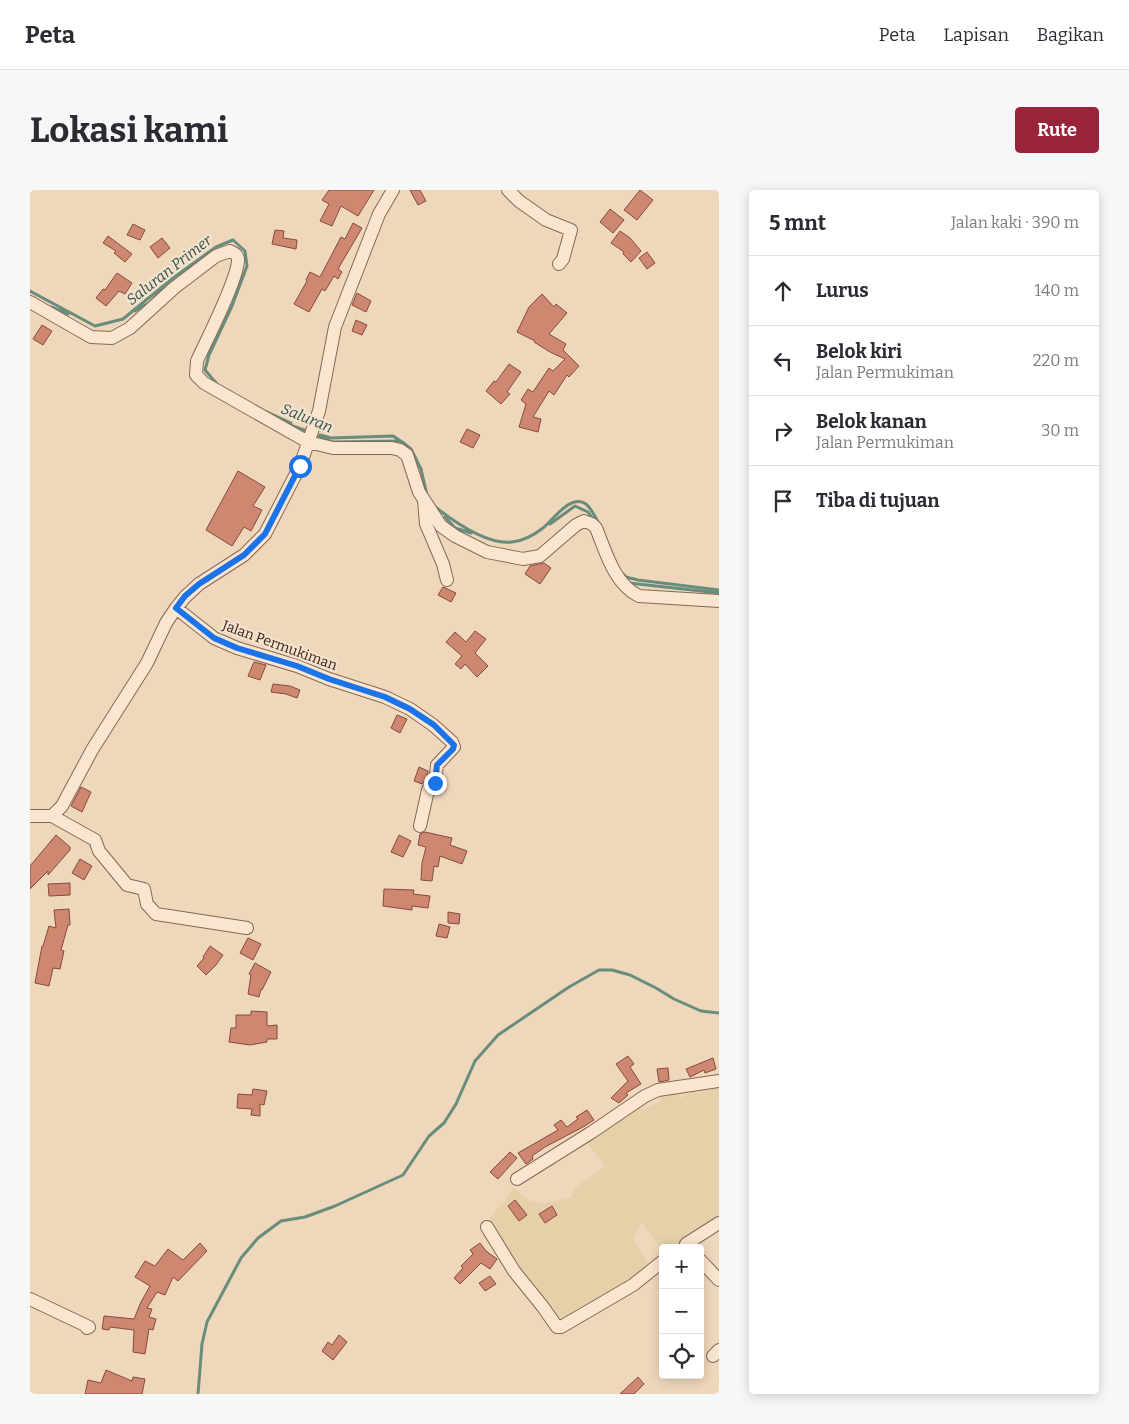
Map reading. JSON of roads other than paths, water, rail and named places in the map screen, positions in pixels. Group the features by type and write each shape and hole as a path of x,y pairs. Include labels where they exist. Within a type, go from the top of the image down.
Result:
{"street":[{"path":"49,816 62,806 92,750 147,663 166,623 185,596 199,584 244,555 265,534 300,466 319,411 335,327 379,214 393,190"},
{"path":"508,190 519,201 546,220 570,230 563,259 559,264"},
{"path":"30,302 91,337 112,338 130,328 174,288 216,256 230,251 238,258 235,274 197,361 196,374 204,383 309,441 333,448 392,448 400,450 407,455 419,492 441,526 455,536 487,552 523,559 540,556 576,524 584,521 596,528 617,576 623,585 632,592 639,596 719,601"},
{"path":"424,500 426,524 443,564 447,580"},
{"name":"Jalan Permukiman","path":"176,608 214,638 237,648 297,666 329,679 385,697 410,709 434,725 452,742 454,747 437,765 435,783 428,790 420,826"},
{"path":"30,816 49,816 81,833 89,835 95,840 99,851 127,885 144,889 147,904 156,914 246,930"},
{"path":"516,1179 592,1132 644,1096 658,1090 719,1081"},
{"path":"690,1244 719,1223"},
{"path":"487,1227 514,1271 557,1327 561,1327 633,1285 659,1264"},
{"path":"704,1264 719,1280"},
{"path":"30,1299 89,1327 46,1311 30,1302"}],"waterway":[{"name":"Saluran","path":"30,291 95,326 123,319 173,278 216,247 233,240 245,251 247,266 232,306 209,355 205,370 217,384"},
{"name":"Saluran","path":"135,311 149,303 163,289"},
{"name":"Saluran","path":"51,307 68,314"},
{"name":"Saluran","path":"267,412 291,423"},
{"name":"Saluran","path":"287,424 310,432"},
{"name":"Saluran","path":"315,435 332,442 401,441 411,449 421,469 427,495"},
{"name":"Saluran Primer","path":"320,435 331,438 393,436 399,440"},
{"name":"Saluran","path":"434,506 470,531 502,542 512,542 532,535 574,502 586,504 599,524"},
{"name":"Saluran Primer","path":"550,524 575,506 588,512 593,519"},
{"name":"Saluran Primer","path":"445,517 455,528 471,533"},
{"name":"Saluran","path":"623,574 626,577 638,580 719,590"},
{"name":"Saluran Primer","path":"629,583 719,593"},
{"path":"198,1394 202,1344 207,1322 241,1258 258,1238 281,1221 305,1217 335,1206 403,1175 429,1136 444,1123 456,1104 475,1061 498,1035 569,987 599,970 612,970 630,975 674,999 701,1011 719,1013"}]}
